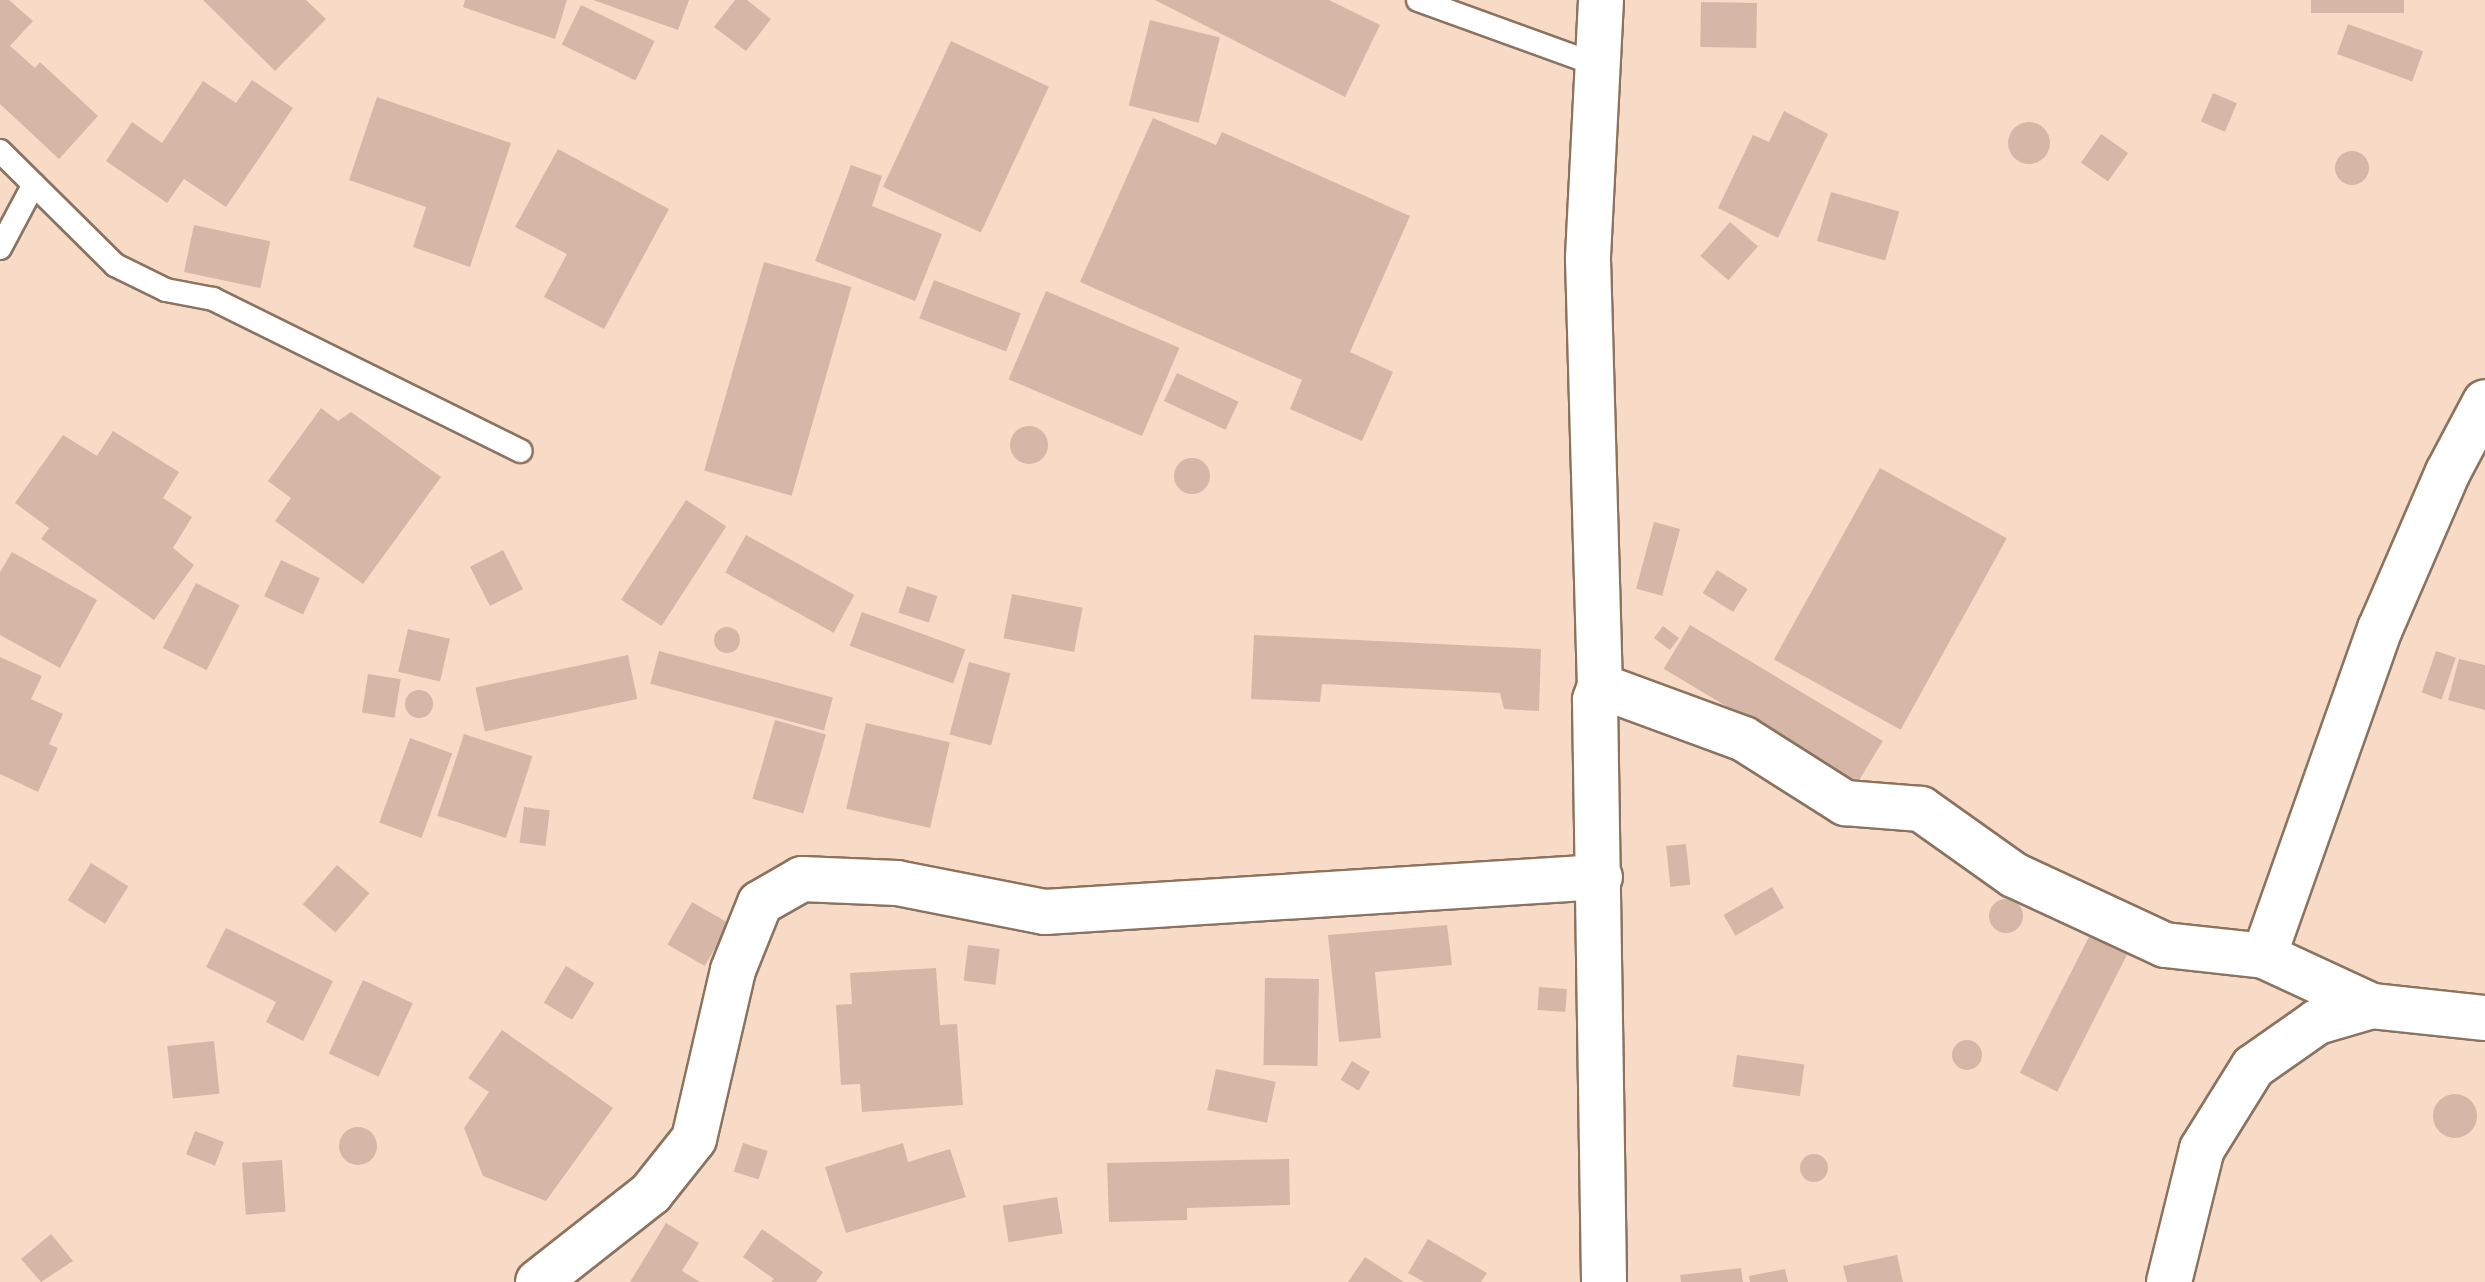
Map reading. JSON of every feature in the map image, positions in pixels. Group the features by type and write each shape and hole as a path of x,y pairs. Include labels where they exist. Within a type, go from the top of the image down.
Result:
{"street":[{"path":"1601,0 1588,259 1600,686 1595,700 1604,1282"},
{"path":"2264,956 2380,629 2448,472 2485,402"},
{"path":"1600,686 1744,739 1845,803 1921,809 2014,875 2165,945 2264,956 2372,1006 2485,1018"},
{"path":"538,1282 651,1193 694,1139 733,970 760,903 802,879 897,883 1045,912 1600,877"},
{"path":"2169,1282 2202,1149 2253,1067 2317,1022 2372,1006"}],"lane":[{"path":"1418,0 1600,66"},
{"path":"0,151 115,265 166,290 213,299 521,451"},
{"path":"0,248 34,184"}],"building":[{"path":"0,0 9,0 33,21 10,46 35,68 40,62 98,116 59,159 0,104"},
{"path":"203,0 306,0 326,19 275,71"},
{"path":"465,0 567,0 555,39 463,7"},
{"path":"593,0 689,0 678,30"},
{"path":"735,0 747,0 771,19 746,51 714,27"},
{"path":"1155,0 1329,0 1380,25 1345,97"},
{"path":"2311,0 2404,0 2404,13 2311,13"},
{"path":"1701,2 1757,3 1756,48 1700,47"},
{"path":"581,5 655,41 635,80 562,45"},
{"path":"1150,20 1220,37 1199,123 1129,105"},
{"path":"2348,24 2423,51 2412,81 2337,54"},
{"path":"951,41 1049,87 981,233 883,187"},
{"path":"252,80 293,108 226,207 184,179 167,203 106,161 132,122 162,143 203,81 236,103"},
{"path":"2213,93 2237,103 2225,132 2201,122"},
{"path":"377,97 511,143 470,267 413,247 426,207 349,180"},
{"path":"1784,111 1828,134 1778,238 1718,208 1753,135 1769,142"},
{"path":"1153,118 1216,145 1222,132 1410,216 1350,352 1393,372 1362,441 1290,409 1302,380 1080,282"},
{"path":"2029,122 2044,128 2050,143 2044,158 2029,164 2014,158 2008,143 2014,128"},
{"path":"2101,134 2128,153 2108,182 2081,163"},
{"path":"558,149 669,209 604,329 544,297 567,254 515,227"},
{"path":"2352,151 2364,156 2369,168 2364,180 2352,185 2340,180 2335,168 2340,156"},
{"path":"851,165 882,176 872,206 942,234 915,301 815,261"},
{"path":"1831,192 1899,212 1885,261 1817,241"},
{"path":"1730,222 1758,246 1728,280 1700,256"},
{"path":"194,225 270,241 260,288 184,272"},
{"path":"764,262 851,287 792,496 704,471"},
{"path":"934,280 1021,313 1006,352 919,318"},
{"path":"1046,291 1179,348 1142,436 1008,379"},
{"path":"1177,373 1239,402 1226,430 1164,401"},
{"path":"321,408 338,421 351,412 441,477 363,584 275,521 291,498 268,481"},
{"path":"1029,426 1042,432 1048,445 1042,458 1029,464 1016,458 1010,445 1016,432"},
{"path":"113,431 179,472 163,498 192,517 173,548 194,565 154,620 41,539 49,528 15,503 63,435 97,456"},
{"path":"1192,458 1205,463 1210,476 1205,489 1192,494 1179,489 1174,476 1179,463"},
{"path":"1880,468 2007,538 1901,730 1774,660"},
{"path":"686,500 726,526 661,626 621,600"},
{"path":"1654,522 1680,529 1662,596 1636,589"},
{"path":"746,535 854,595 834,633 725,573"},
{"path":"503,550 523,589 490,606 470,567"},
{"path":"12,552 97,600 60,668 0,635 0,572"},
{"path":"281,560 320,578 303,614 264,596"},
{"path":"1717,570 1748,589 1733,612 1703,593"},
{"path":"196,583 240,605 207,670 163,648"},
{"path":"907,586 937,596 929,623 898,613"},
{"path":"1012,594 1083,608 1074,652 1003,638"},
{"path":"862,612 965,650 953,683 850,646"},
{"path":"1690,625 1883,741 1857,785 1664,669"},
{"path":"1663,626 1679,638 1670,650 1654,638"},
{"path":"727,627 736,631 740,640 736,649 727,653 718,649 714,640 718,631"},
{"path":"408,629 450,639 440,682 398,672"},
{"path":"1254,635 1541,649 1539,711 1504,709 1500,693 1322,684 1320,702 1251,699"},
{"path":"659,651 833,698 824,730 650,684"},
{"path":"2436,651 2456,658 2442,699 2422,693"},
{"path":"628,655 637,699 485,731 475,687"},
{"path":"0,657 42,676 31,699 63,714 49,744 58,748 38,792 0,774"},
{"path":"2459,659 2485,665 2485,710 2448,700"},
{"path":"969,662 1011,673 991,746 950,734"},
{"path":"368,674 401,679 394,718 362,713"},
{"path":"419,690 429,694 433,704 429,714 419,718 409,714 405,704 409,694"},
{"path":"775,720 826,735 803,813 752,799"},
{"path":"866,723 950,742 930,828 846,809"},
{"path":"464,734 532,756 506,838 437,816"},
{"path":"410,738 452,753 422,838 379,823"},
{"path":"524,807 550,810 545,846 520,843"},
{"path":"1686,844 1690,885 1670,887 1666,846"},
{"path":"91,863 128,886 105,924 68,900"},
{"path":"337,865 369,893 335,932 303,904"},
{"path":"1772,887 1784,908 1736,936 1724,915"},
{"path":"2006,899 2018,904 2023,916 2018,928 2006,933 1994,928 1989,916 1994,904"},
{"path":"692,902 729,923 705,966 668,944"},
{"path":"1447,925 1452,965 1375,972 1381,1038 1339,1042 1328,935"},
{"path":"226,928 333,981 303,1041 266,1022 276,1002 206,967"},
{"path":"2092,931 2129,950 2057,1092 2020,1073"},
{"path":"968,945 1000,949 995,985 964,981"},
{"path":"566,966 594,983 572,1020 544,1003"},
{"path":"936,968 940,1025 957,1024 963,1105 862,1112 860,1084 841,1085 836,1005 852,1004 850,973"},
{"path":"1265,978 1319,979 1317,1066 1263,1065"},
{"path":"363,980 413,1003 379,1077 329,1053"},
{"path":"1539,987 1567,989 1565,1012 1537,1010"},
{"path":"502,1030 613,1108 546,1201 483,1176 464,1128 489,1092 468,1078"},
{"path":"1967,1040 1977,1045 1982,1055 1977,1065 1967,1070 1957,1065 1952,1055 1957,1045"},
{"path":"214,1041 220,1094 173,1099 167,1046"},
{"path":"1737,1055 1804,1064 1800,1096 1733,1087"},
{"path":"1352,1061 1370,1072 1359,1091 1341,1080"},
{"path":"1216,1069 1276,1082 1267,1123 1207,1110"},
{"path":"2455,1094 2471,1100 2477,1116 2471,1132 2455,1138 2439,1132 2433,1116 2439,1100"},
{"path":"358,1127 372,1132 377,1146 372,1160 358,1165 344,1160 339,1146 344,1132"},
{"path":"195,1131 224,1142 215,1165 186,1154"},
{"path":"743,1143 768,1151 758,1180 734,1172"},
{"path":"903,1143 908,1162 950,1149 966,1197 846,1233 825,1167"},
{"path":"1814,1154 1824,1158 1828,1168 1824,1178 1814,1182 1804,1178 1800,1168 1804,1158"},
{"path":"1289,1159 1290,1205 1187,1208 1187,1220 1109,1222 1107,1163"},
{"path":"282,1160 286,1212 246,1215 242,1163"},
{"path":"1057,1197 1063,1234 1008,1242 1003,1206"},
{"path":"666,1223 699,1243 682,1271 700,1282 630,1282"},
{"path":"762,1229 823,1272 816,1282 771,1282 774,1279 743,1257"},
{"path":"51,1234 73,1261 41,1282 21,1259"},
{"path":"1428,1239 1487,1273 1481,1282 1424,1282 1408,1273"},
{"path":"1897,1255 1903,1282 1847,1282 1843,1266"},
{"path":"1365,1257 1404,1282 1348,1282"},
{"path":"1741,1268 1743,1282 1681,1282 1680,1275"},
{"path":"1785,1269 1788,1282 1750,1282 1749,1276"}]}
